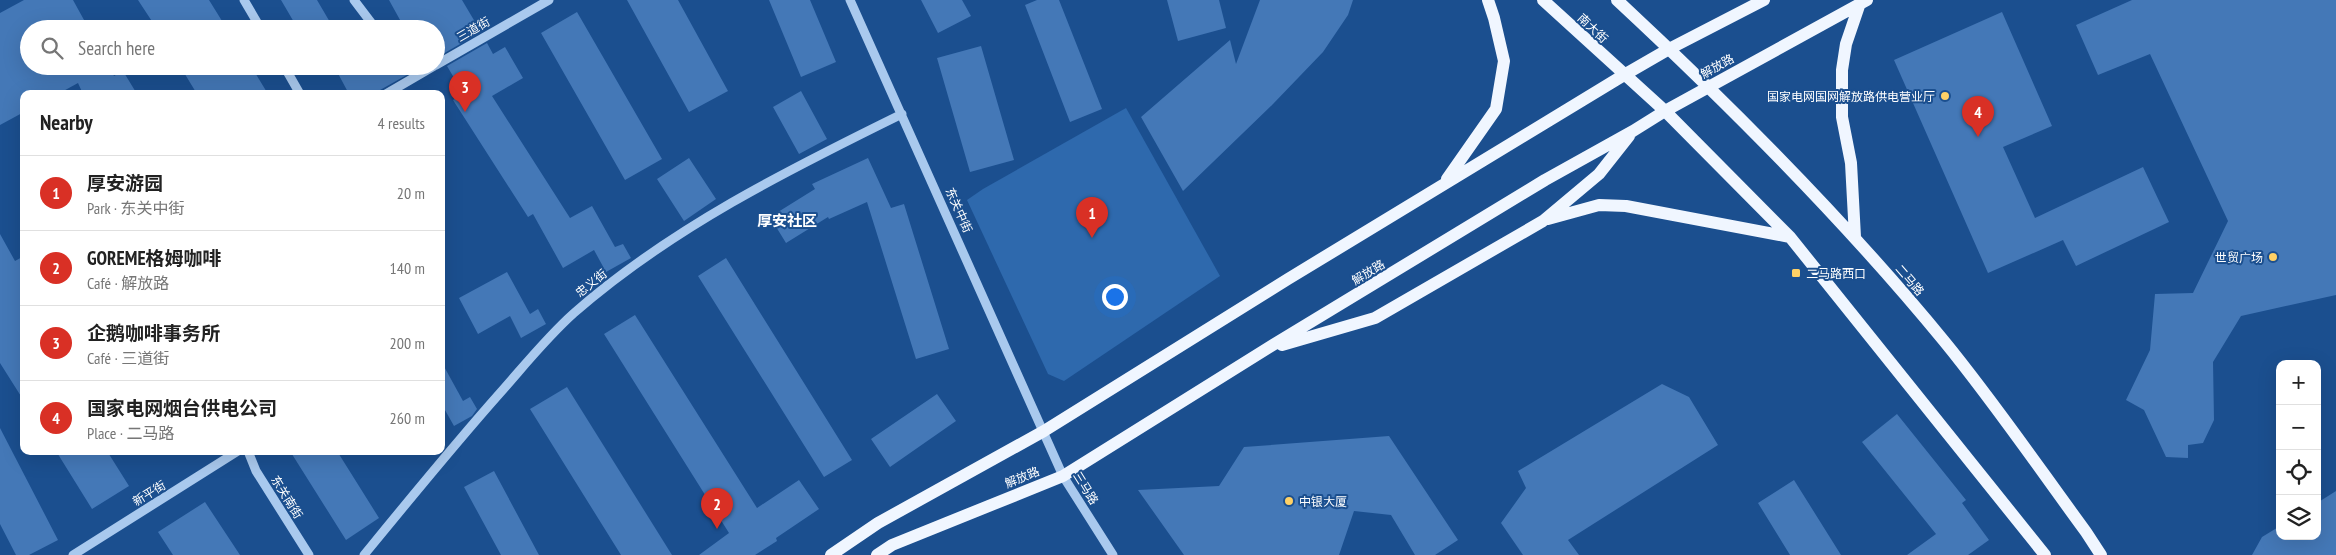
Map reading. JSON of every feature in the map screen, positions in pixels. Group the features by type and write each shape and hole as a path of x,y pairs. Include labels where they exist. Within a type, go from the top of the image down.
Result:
{"main road":[{"path":"1444,183 1496,109 1504,61 1488,0"},
{"name":"南大街","path":"1543,0 1624,75"},
{"path":"1617,0 1669,49"},
{"path":"832,555 878,523 1044,431 1444,183 1624,75 1669,49 1764,0"},
{"path":"1855,237 1851,163 1842,117 1842,70 1846,44 1864,2"},
{"name":"解放路","path":"877,555 892,545 1063,476 1268,348 1545,180 1632,132 1709,86 1864,2"},
{"name":"二马路","path":"1669,49 1709,86 1855,237 1945,342 2101,555"},
{"path":"1624,75 1665,111 1790,237 2044,555"},
{"path":"1268,348 1375,318 1543,221 1599,174 1632,132"},
{"path":"1543,221 1598,205 1626,206 1790,237"}],"street":[{"path":"244,0 256,20"},
{"path":"354,0 369,20"},
{"name":"三道街","path":"445,60 549,0"},
{"name":"东关中街","path":"850,0 1044,431"},
{"path":"289,75 298,90"},
{"name":"三道街","path":"393,90 419,75"},
{"name":"忠义街","path":"364,555 442,459 521,369 573,314 634,265 680,234 779,174 902,114"},
{"name":"三马路","path":"1044,431 1063,476 1113,555"},
{"name":"新平街","path":"73,555 232,455"},
{"name":"东关南街","path":"250,455 256,471 309,555"}],"shaded area":[{"path":"1126,108 1220,276 1064,381 1048,374 967,200 983,189"}],"building":[{"path":"24,0 73,0 84,20 20,20 20,75 125,75 135,90 81,90 78,83 65,90 20,90 20,114 0,125 0,13"},
{"path":"138,0 209,0 221,20 151,20"},
{"path":"281,0 317,0 329,20 293,20"},
{"path":"389,0 462,0 481,32 445,53 445,20 400,20"},
{"path":"627,0 678,0 728,91 689,112"},
{"path":"769,0 810,0 836,62 801,77"},
{"path":"921,0 962,0 971,16 938,33"},
{"path":"1037,0 1059,0 1102,109 1070,122 1025,5"},
{"path":"1167,0 1219,0 1226,28 1178,41"},
{"path":"1260,0 1353,0 1348,15 1323,52 1273,104 1183,191 1141,117 1230,40 1236,64"},
{"name":"世贸广场","path":"2132,0 2336,0 2336,295 2241,316 2213,362 2214,420 2203,443 2188,445 2188,458 2166,457 2144,410 2126,400 2150,350 2155,294 2193,293 2228,221 2150,54 2098,75 2076,25"},
{"path":"577,12 662,159 625,180 541,33"},
{"path":"2002,12 2052,126 2003,147 2035,218 2143,167 2169,222 2076,266 2063,240 1988,273 1894,60"},
{"path":"487,43 493,54 505,47 523,78 492,96 570,218 592,206 615,247 623,244 631,258 606,272 594,250 563,268 533,214 528,217 453,100 463,93 447,66"},
{"path":"981,46 1014,160 970,172 937,58"},
{"path":"185,75 256,75 266,90 195,90"},
{"path":"339,75 407,75 380,90 347,90"},
{"path":"801,91 827,139 799,154 773,107"},
{"path":"689,158 716,199 684,221 657,179"},
{"path":"868,158 891,208 904,204 949,349 916,359 867,202 829,219 828,217 786,243 770,217 815,189 812,184"},
{"path":"0,234 15,261 20,258 20,395 0,363"},
{"path":"726,258 852,460 824,477 698,276"},
{"path":"507,272 530,314 538,309 546,324 521,338 510,316 478,334 459,298"},
{"path":"635,315 757,508 799,480 819,509 776,538 777,541 755,555 699,555 729,533 604,334"},
{"path":"445,368 463,401 470,397 477,409 472,416 454,426 445,410"},
{"path":"1662,384 1689,397 1718,445 1568,540 1579,555 1523,555 1501,523 1526,488 1518,471"},
{"path":"567,387 672,555 621,555 530,409"},
{"path":"937,394 956,421 890,467 871,439"},
{"path":"1897,414 1966,500 1962,503 1989,540 1968,555 1907,555 1936,534 1862,442"},
{"path":"0,428 58,540 29,555 16,555 0,524"},
{"name":"中银大厦","path":"1389,436 1458,540 1435,555 1415,555 1391,515 1354,511 1339,555 1184,555 1138,490 1219,486 1244,447"},
{"path":"58,455 110,455 129,486 92,509"},
{"path":"293,455 340,455 379,518 346,540"},
{"path":"494,471 539,555 501,555 464,487"},
{"path":"1794,480 1841,555 1790,555 1758,503"},
{"path":"2336,491 2336,555 2252,555 2262,537 2276,528 2276,540 2321,540 2321,500"},
{"path":"205,502 240,555 173,555 158,532"}],"place":[{"name":"国家电网国网解放路供电营业厅","path":"1945,96"},
{"name":"企鹅咖啡事务所","path":"465,112"},
{"name":"国家电网烟台供电公司","path":"1978,137"},
{"name":"厚安游园","path":"1092,238"},
{"name":"世贸广场","path":"2273,257"},
{"name":"二马路西口","path":"1796,273"},
{"name":"中银大厦","path":"1289,501"},
{"name":"GOREME格姆咖啡","path":"717,529"}],"district":[{"name":"厚安社区","path":"787,220"}]}
